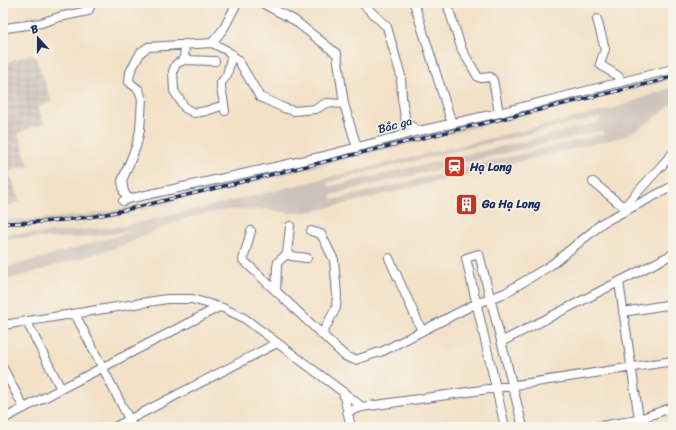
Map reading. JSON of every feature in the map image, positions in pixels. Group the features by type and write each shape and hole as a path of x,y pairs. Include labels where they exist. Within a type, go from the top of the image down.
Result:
{"street":[{"path":"3,25 6,28 42,23 59,17 88,11 92,3"},
{"path":"212,43 224,28 237,3"},
{"path":"262,3 294,20 337,54 344,104 357,148"},
{"path":"362,3 387,27 401,76 402,98 406,123 419,132"},
{"path":"414,3 452,124"},
{"path":"448,3 462,50 478,76 482,78 490,77 493,80 499,113"},
{"path":"597,19 605,49 600,64 618,76 622,82"},
{"path":"184,60 185,44 212,43 226,50 238,60 260,97 294,111 316,109 326,103 344,104"},
{"name":"Bắc ga","path":"185,44 148,47 141,52 130,72 129,82 139,90 142,99 140,130 136,147 122,180 125,200 320,157 673,69"},
{"path":"215,61 184,60 176,64 173,71 174,91 185,108 194,113 225,108 221,83 227,75 232,54"},
{"path":"626,208 673,153"},
{"path":"593,182 626,208"},
{"path":"250,231 243,260 345,356 354,360 383,351 470,306 505,293 551,265 602,223 626,208 673,186"},
{"path":"276,291 278,262 287,254 290,226"},
{"path":"311,232 321,234 334,260 337,295 336,308 322,334"},
{"path":"287,254 307,258"},
{"path":"505,427 466,258 478,254 523,427"},
{"path":"501,342 673,254"},
{"path":"389,258 422,331"},
{"path":"619,282 639,419"},
{"path":"3,325 168,298 192,299 219,307 244,318 362,407"},
{"path":"624,312 673,304"},
{"path":"3,419 219,307"},
{"path":"75,314 131,423"},
{"path":"27,322 61,389"},
{"path":"115,427 131,423 277,343"},
{"path":"347,412 362,407 673,361"},
{"path":"3,369 24,408"},
{"path":"343,392 351,427"},
{"path":"595,427 639,419 673,407"}],"shaded area":[{"path":"34,53 52,102 38,107 44,123 18,133 29,165 9,172 20,201 3,207 3,64"},
{"path":"673,74 673,79 659,83 114,216 81,221 33,225 3,225 3,219 31,220 93,214 128,208 658,79"},
{"path":"673,86 673,104 642,127 626,136 308,212 289,213 265,209 228,210 190,217 119,247 3,281 3,269 134,231 76,238 3,238 3,233 45,233 124,226 619,107","holes":["600,117 601,122 328,187 328,182","603,130 604,134 333,200 331,195"]}],"railway":[{"path":"3,223 57,221 114,212 659,81 673,76"}],"place":[{"name":"Hạ Long","path":"454,167"},
{"name":"Ga Hạ Long","path":"466,204"}]}
